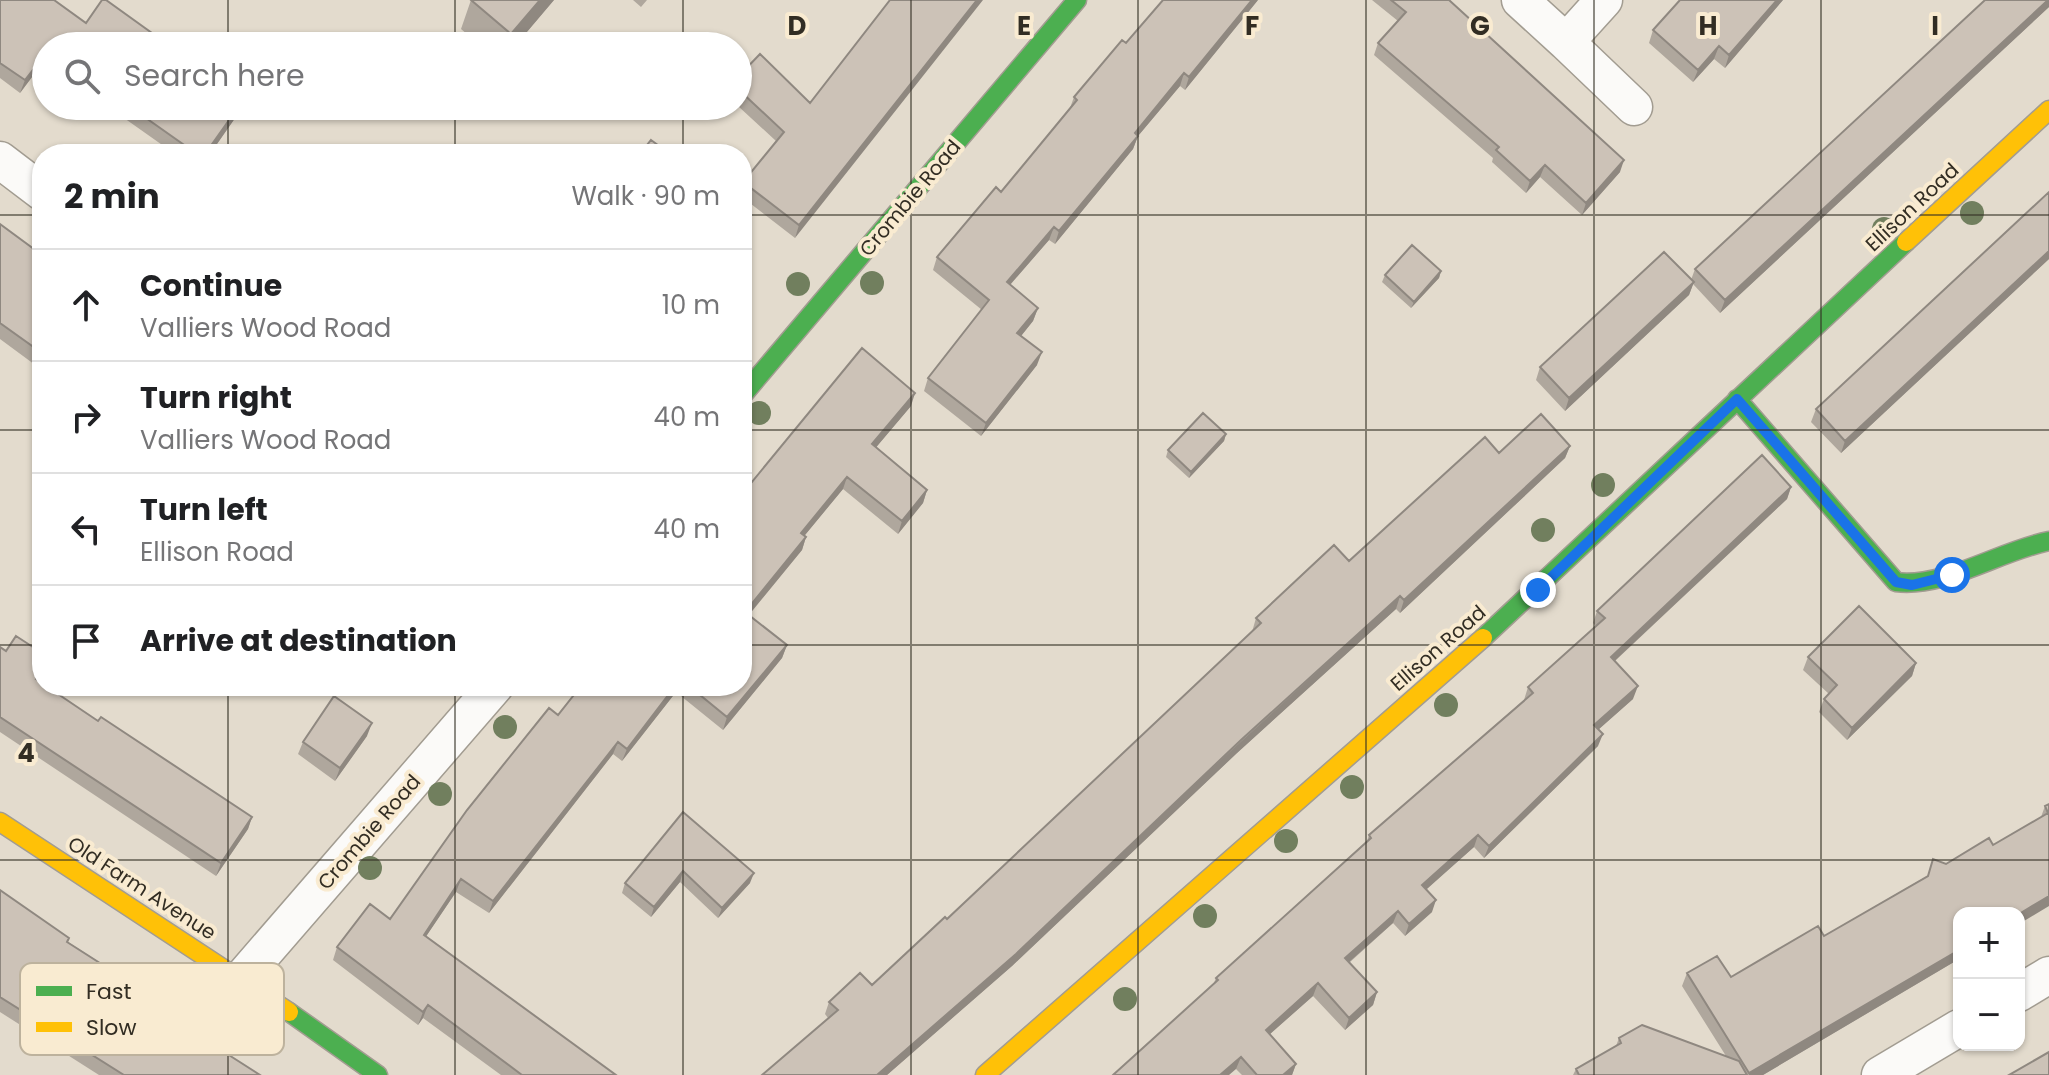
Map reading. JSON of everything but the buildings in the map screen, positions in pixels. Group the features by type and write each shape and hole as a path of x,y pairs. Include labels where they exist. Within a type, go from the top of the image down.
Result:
{"street":[{"name":"Crombie Road","path":"752,384 1077,0"},
{"path":"1520,0 1634,107"},
{"path":"1566,42 1604,0"},
{"name":"Ellison Road","path":"985,1075 1538,590 1737,399 2049,110"},
{"path":"0,160 32,184"},
{"path":"1737,399 1896,582 1912,585 1932,582 1990,558 2049,541"},
{"name":"Crombie Road","path":"255,963 486,696"},
{"name":"Old Farm Avenue","path":"0,822 219,963"},
{"path":"2025,989 2049,975"},
{"name":"Old Farm Avenue","path":"284,1008 378,1075"},
{"path":"1880,1075 1953,1032"}],"traffic: fast":[{"path":"752,384 1077,0"},
{"path":"1483,638 1906,242"},
{"path":"1737,399 1896,582 1934,580 2049,541"},
{"path":"289,1012 378,1075"}],"traffic: slow":[{"path":"1906,242 2049,110"},
{"path":"985,1075 1483,638"},
{"path":"0,822 214,963"},
{"path":"284,1009 289,1012"}],"route":[{"path":"1538,590 1737,399 1896,582 1912,585 1952,575"}]}
